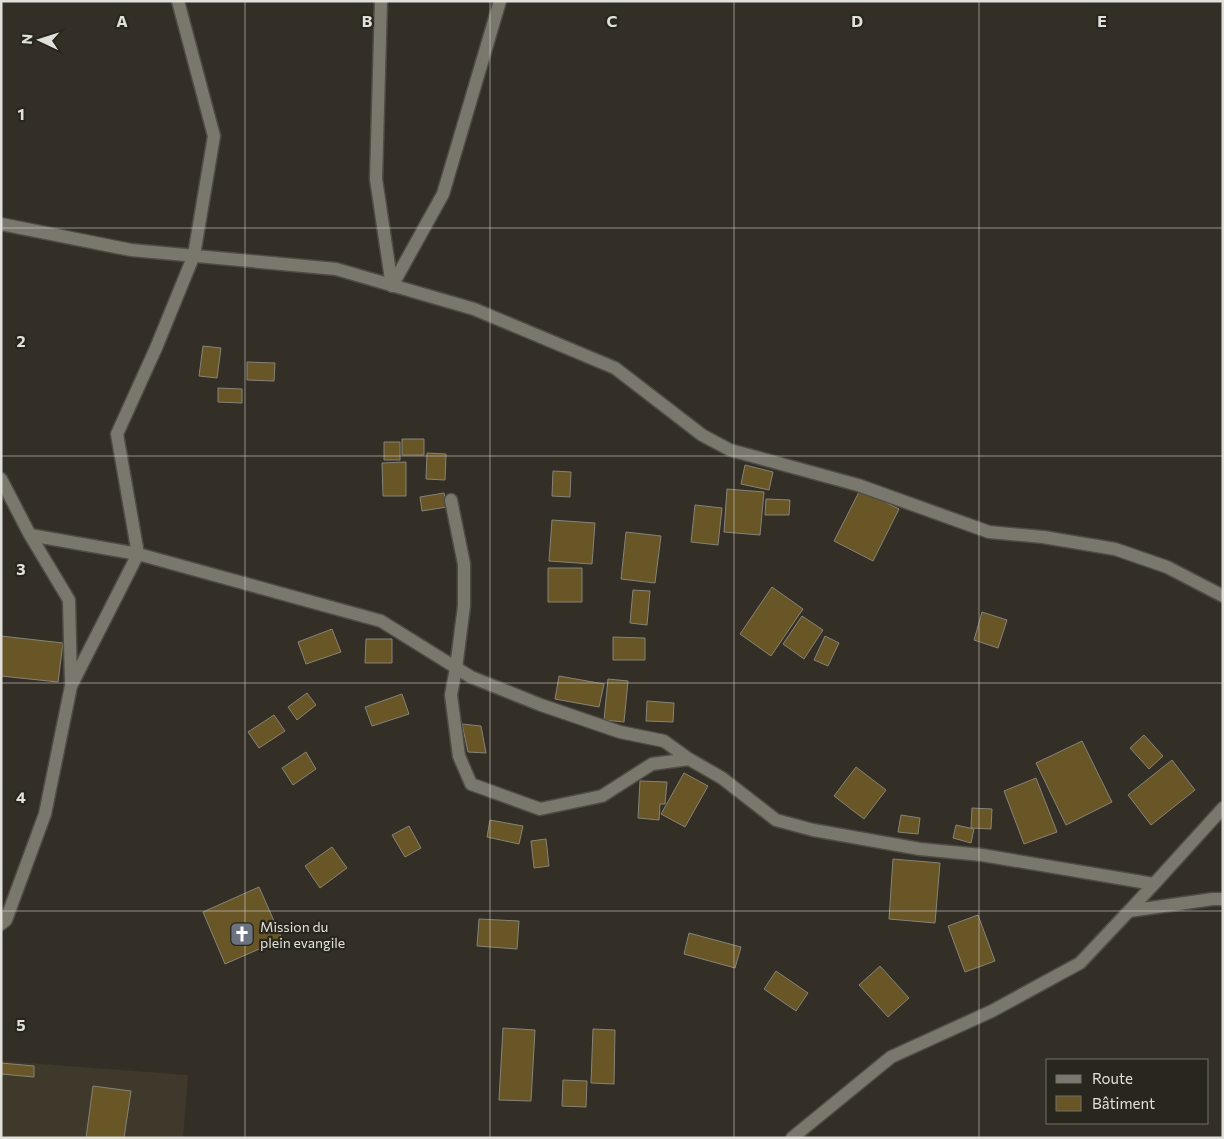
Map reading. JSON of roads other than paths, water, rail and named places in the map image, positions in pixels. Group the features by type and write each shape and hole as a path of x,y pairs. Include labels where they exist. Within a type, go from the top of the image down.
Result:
{"street":[{"path":"71,686 138,554 117,434 156,348 194,255 214,136 178,1"},
{"path":"381,1 376,179 392,286"},
{"path":"392,286 443,194 500,1"},
{"path":"1,224 131,250 336,269 474,309 615,368 702,435 730,450 858,485 989,532 1043,537 1115,549 1167,567 1223,596"},
{"path":"1,479 30,535 69,600 71,686 45,814 6,920 1,924"},
{"path":"451,500 464,564 464,606 451,695 458,756 471,784 540,810 602,796 652,764 689,759"},
{"path":"30,535 138,554 381,621 471,677"},
{"path":"456,668 471,677 541,705 620,732 664,741 689,759 722,778 776,820 813,830 920,849 982,855 1154,884"},
{"path":"792,1138 891,1057 992,1011 1080,963 1223,808"},
{"path":"1129,911 1223,899"}],"place":[{"name":"Mission du plein evangile","path":"242,934"}]}
